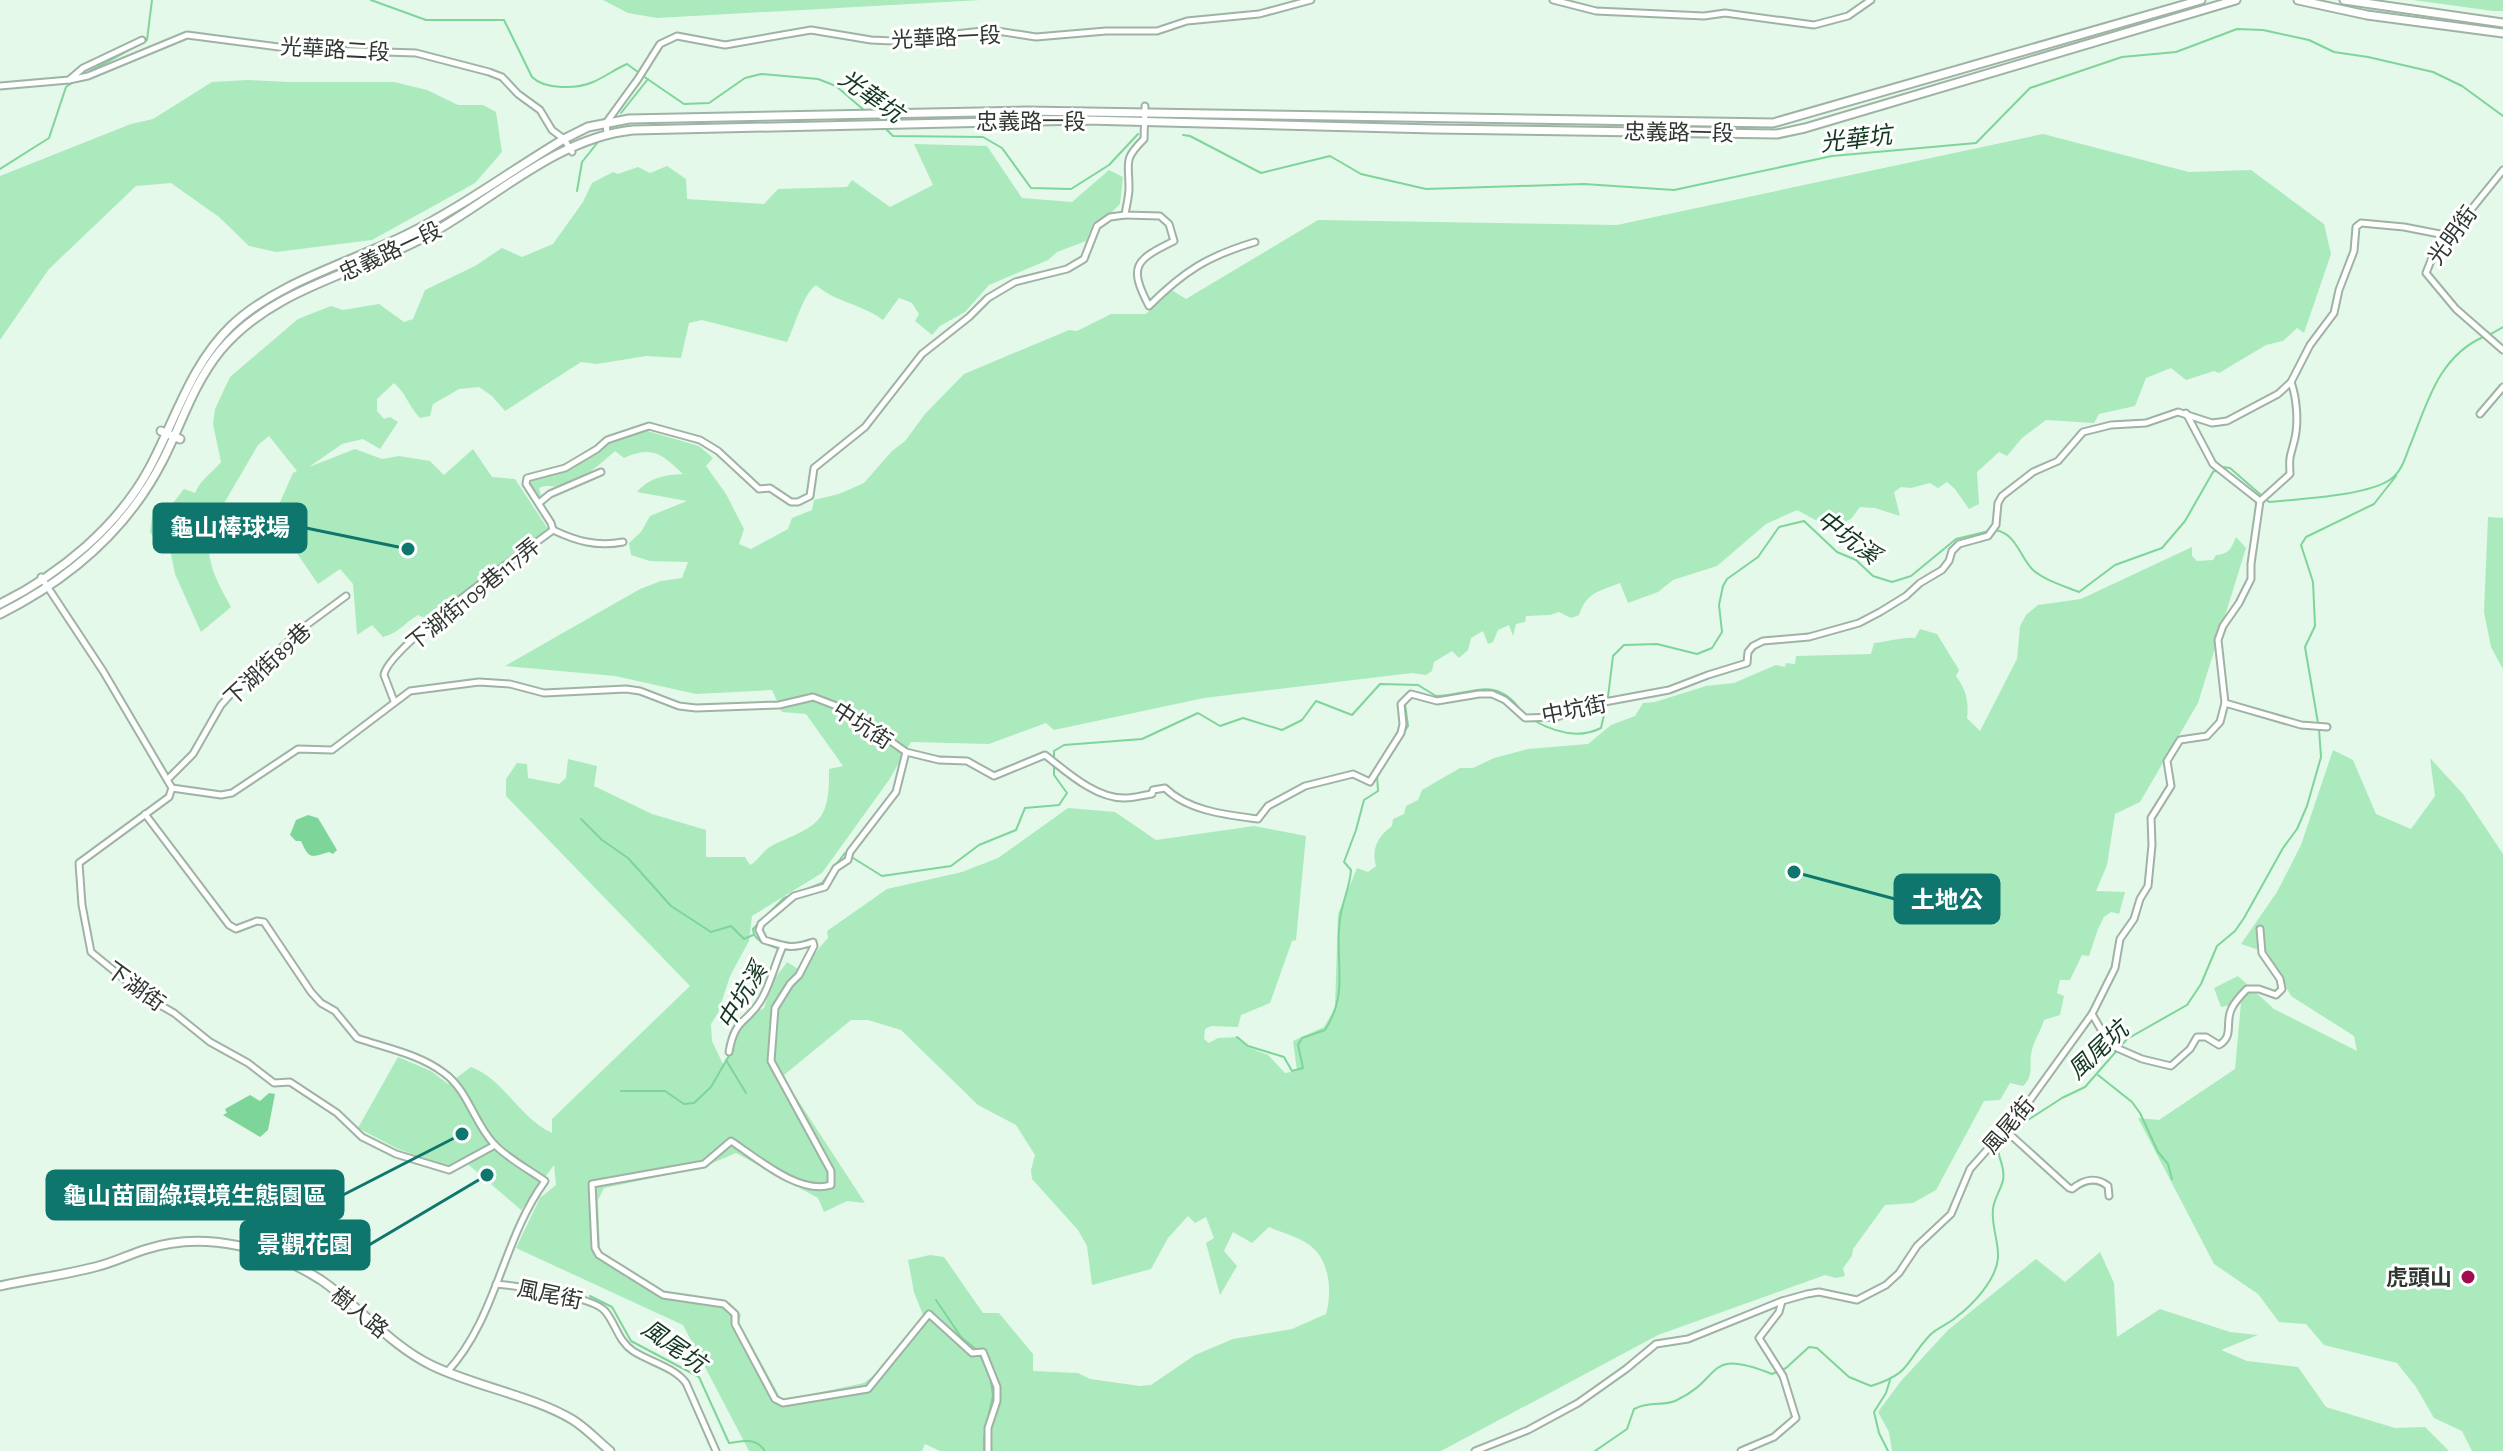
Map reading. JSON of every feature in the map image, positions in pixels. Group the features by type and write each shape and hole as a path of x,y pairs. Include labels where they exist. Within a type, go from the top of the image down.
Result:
{"main road":[{"name":"忠義路一段","path":"0,614 48,589 79,566 117,528 149,486 197,367 233,324 279,293 439,217 588,127 629,119 914,110 1145,109 1773,123 2129,18 2201,0"},
{"name":"忠義路一段","path":"0,604 27,591 81,550 125,503 170,435 203,376 238,332 283,299 381,260 570,150 607,133 1086,120 1321,129 1777,134 1894,104 2236,0"},
{"path":"2298,0 2367,15 2503,33"},
{"path":"2344,0 2503,23"},
{"path":"2129,18 2134,33"},
{"path":"1889,89 1894,104"},
{"path":"914,110 914,126"},
{"path":"1321,113 1321,129"},
{"path":"1510,132 1511,117"},
{"path":"376,247 381,260"},
{"name":"樹人路","path":"0,1286 98,1267 149,1248 173,1243 225,1242 288,1262 346,1297 411,1354 447,1372 572,1419 610,1451"}],"street":[{"name":"光華路一段","path":"606,123 660,44 677,36 725,45 811,30 893,41 991,30 1036,37 1106,31 1157,31 1187,21 1259,14 1311,0"},
{"path":"1553,0 1596,11 1704,16 1725,13 1814,25 1848,16 1871,0"},
{"name":"光華路二段","path":"0,86 88,76 187,35 294,49 416,53 502,77 540,110 570,150"},
{"path":"69,80 83,68 142,40"},
{"path":"1125,215 1129,189 1126,162 1131,151 1144,139 1145,109"},
{"path":"606,123 607,133"},
{"name":"光明街","path":"2503,170 2432,258 2426,273 2456,309 2503,350"},
{"path":"623,542 606,545 585,543 553,530 526,484 527,478 565,468 607,440 649,426 700,440 733,464 759,489 770,488 791,502 805,499 812,490 814,468 865,427 922,354 988,298 1015,282 1059,273 1084,259 1097,226 1110,217 1160,216 1171,230 1174,241 1145,256 1139,267 1136,280 1149,306 1177,278 1220,252 1255,242"},
{"path":"2327,727 2301,725 2225,703 2218,640 2251,579 2260,501 2290,474 2289,453 2294,441 2296,405 2291,382 2310,345 2334,313 2354,251 2356,227 2361,223 2375,224 2450,236"},
{"name":"中坑街","path":"172,788 221,795 232,793 298,749 332,750 410,691 479,682 510,684 544,693 626,689 679,706 779,705 813,697 847,710 906,752 939,760 967,761 994,776 1045,755 1079,781 1123,798 1152,794 1153,790 1165,788 1172,795 1229,817 1258,819 1268,806 1305,786 1353,774 1370,782 1401,733 1401,704 1407,695 1437,701 1492,694 1528,717 1557,717 1583,706 1680,688 1747,663 1748,652 1763,641 1809,637 1859,623 1895,604 1942,570 1959,544 1988,536 1996,525 1998,503 2002,496 2033,472 2058,461 2083,432 2111,425 2146,423 2178,412 2212,423 2227,421 2278,394 2291,382"},
{"path":"2480,414 2503,387"},
{"path":"2186,413 2213,464 2260,501"},
{"path":"539,503 550,494 601,472"},
{"name":"下湖街109巷117弄","path":"394,701 384,675 387,665 430,625 553,530"},
{"path":"42,579 103,671 169,778 172,788"},
{"name":"下湖街89巷","path":"169,778 193,754 221,705 240,684 308,624 346,596"},
{"name":"風尾街","path":"1475,1451 1528,1430 1570,1408 1611,1381 1656,1344 1688,1339 1782,1301 1819,1292 1857,1300 1886,1285 1899,1273 1917,1246 1951,1214 1970,1169 2007,1131 2092,1014 2115,968 2120,939 2134,919 2148,886 2151,818 2171,786 2167,761 2180,740 2204,737 2214,731 2225,703"},
{"path":"906,752 896,792 850,852 848,860 836,868 825,887 794,896 761,924 759,933 764,940 781,950 813,942 814,946 799,975 775,1008 771,1061 831,1171 831,1185 821,1188 801,1186 731,1141 704,1164 592,1184 595,1248 599,1255 663,1295 724,1304 735,1314 735,1324 775,1399 783,1403 868,1389 929,1314 972,1353 983,1352 997,1387 997,1401 988,1428 988,1451"},
{"name":"下湖街","path":"172,788 169,797 79,863 82,905 91,952 146,997 174,1013 210,1042 248,1063 274,1083 290,1082 337,1113 362,1137 396,1154 449,1170 495,1145"},
{"path":"145,814 229,925 236,929 257,921 264,922 311,992 321,1003 335,1011 357,1038 410,1055 446,1074 461,1091 495,1145 545,1181 514,1235 477,1331 447,1372"},
{"path":"2092,1014 2110,1045 2142,1059 2171,1066 2190,1049 2197,1037 2206,1037 2219,1045 2227,1040 2231,1010 2247,989 2259,989 2276,995 2280,993 2280,979 2262,953 2260,929"},
{"path":"729,1052 739,1022 762,999 781,950"},
{"path":"2007,1131 2069,1188 2087,1180 2096,1180 2108,1186 2109,1196"},
{"name":"風尾街","path":"496,1284 579,1300 604,1309 624,1345 679,1374 686,1383 716,1451"},
{"path":"1741,1451 1774,1437 1796,1418 1780,1371 1759,1338 1779,1312 1782,1301"}],"shaded area":[{"path":"603,0 981,0 657,18 628,13"},
{"path":"2413,0 2503,0 2503,11 2493,11"},
{"path":"212,82 394,82 427,90 458,105 483,105 496,112 502,152 475,183 372,240 276,252 249,246 219,217 171,183 136,186 49,269 0,340 0,176 131,124 153,119"},
{"path":"2043,134 2189,172 2251,170 2324,224 2331,254 2304,333 2297,328 2283,341 2266,345 2219,373 2214,371 2186,380 2171,368 2146,378 2135,406 2099,414 2094,423 2046,420 2022,438 2007,456 1999,452 1977,472 1979,504 1969,509 1947,482 1938,488 1930,483 1901,487 1894,492 1900,516 1860,507 1851,519 1830,528 1797,510 1766,524 1717,566 1673,580 1658,592 1628,603 1620,583 1590,597 1579,615 1571,618 1559,612 1526,616 1525,622 1516,624 1513,636 1509,625 1498,630 1493,642 1488,644 1483,631 1471,638 1468,650 1459,658 1452,651 1434,662 1432,671 1426,675 1412,673 1204,698 1054,730 1046,723 989,744 911,742 889,780 822,873 752,916 749,941 730,976 718,1013 711,1024 712,1041 723,1064 742,1022 764,1008 773,981 787,962 798,969 803,966 828,938 827,931 887,889 962,872 998,858 1068,808 1115,812 1156,840 1254,826 1306,836 1296,940 1292,941 1270,1003 1241,1015 1238,1027 1211,1026 1205,1029 1204,1039 1209,1043 1218,1038 1239,1037 1248,1047 1268,1055 1285,1073 1297,1071 1293,1041 1324,1027 1335,1008 1338,914 1357,868 1368,872 1376,866 1374,854 1377,843 1392,826 1393,819 1404,814 1406,806 1418,800 1422,790 1460,768 1473,768 1494,758 1528,749 1588,744 1611,725 1635,716 1643,703 1706,686 1734,683 1776,665 1785,667 1786,663 1795,664 1796,656 1871,654 1874,643 1915,638 1920,629 1937,634 1959,670 1956,676 1966,696 1967,718 1980,731 2017,659 2020,626 2026,615 2038,605 2081,599 2192,547 2192,556 2197,561 2213,560 2216,555 2229,550 2236,537 2246,548 2198,703 2140,802 2115,814 2107,865 2096,891 2125,892 2119,914 2111,912 2104,917 2089,956 2082,955 2070,980 2060,980 2057,993 2064,996 2060,1015 2044,1020 2033,1046 2027,1082 2023,1086 2010,1083 2000,1100 1984,1101 1936,1190 1913,1203 1885,1205 1853,1249 1843,1268 1845,1276 1836,1278 1825,1275 1658,1335 1441,1451 940,1451 925,1444 922,1451 749,1451 683,1325 516,1248 540,1198 556,1185 554,1165 521,1210 463,1160 447,1166 398,1149 358,1128 398,1057 431,1071 448,1084 471,1067 493,1081 530,1118 552,1133 552,1119 690,986 506,796 506,779 517,763 527,764 528,778 559,784 566,778 568,759 597,766 594,786 652,814 706,830 706,857 745,857 750,865 770,847 818,820 827,801 829,769 843,766 806,714 782,712 772,690 696,694 615,676 505,666 640,589 661,581 682,578 688,562 650,561 631,555 629,543 641,532 650,516 687,501 637,492 658,478 683,474 663,457 642,452 624,458 615,451 572,483 562,487 539,488 541,496 536,497 528,483 535,477 567,470 619,437 644,430 699,446 713,458 706,466 726,494 744,529 739,544 751,549 788,529 792,518 812,510 814,500 864,483 964,374 1069,330 1077,331 1111,314 1146,314 1170,289 1186,299 1318,220 1617,225","holes":["851,1020 868,1020 901,1030 978,1105 1016,1125 1035,1155 1032,1179 1078,1230 1087,1246 1092,1285 1151,1269 1168,1238 1188,1216 1195,1223 1206,1217 1214,1238 1206,1243 1220,1295 1237,1266 1224,1251 1233,1232 1252,1243 1269,1227 1305,1242 1319,1255 1328,1280 1326,1314 1292,1329 1233,1339 1195,1355 1151,1385 1090,1379 1078,1373 1033,1371 1033,1354 999,1313 983,1313 944,1257 930,1255 908,1260 914,1292 923,1315 874,1375 864,1383 784,1400 739,1322 741,1315 730,1303 666,1293 605,1255 600,1249 598,1200 604,1188 701,1168 736,1153 818,1198 824,1212 847,1201 865,1203 784,1075"]},
{"path":"914,144 987,146 1022,198 1072,202 1109,170 1123,177 1120,204 1109,215 1093,223 1086,241 989,285 965,312 940,326 932,335 915,321 919,314 912,303 899,298 883,320 816,285 803,303 787,342 702,320 689,323 681,358 646,356 597,364 581,362 505,411 479,387 459,389 433,404 430,416 420,418 394,383 377,399 377,411 384,419 390,417 398,422 380,449 363,439 342,444 309,467 355,449 382,459 399,456 430,461 444,475 473,449 492,477 515,479 548,529 430,620 418,615 383,637 372,625 357,635 353,584 340,569 318,584 273,518 293,473 297,471 269,436 258,445 223,505 204,514 210,530 212,566 231,607 201,632 175,574 168,539 154,538 150,532 152,516 166,512 184,489 195,493 221,462 213,424 215,409 230,377 298,319 331,306 343,310 379,304 404,322 413,319 425,290 475,266 502,248 522,257 553,244 583,202 592,183 613,172 618,174 638,167 650,173 667,166 686,179 687,199 764,204 778,189 847,187 852,180 890,207 933,185"},
{"path":"2488,517 2503,518 2503,669 2491,647 2484,612"},
{"path":"2333,750 2353,760 2376,814 2411,829 2435,796 2430,758 2463,794 2503,854 2503,1451 2472,1451 2462,1431 2434,1418 2397,1363 2324,1345 2306,1324 2279,1322 2258,1294 2214,1264 2138,1118 2159,1120 2235,1069 2241,1003 2221,1007 2214,988 2238,976 2274,1009 2357,1051 2354,1036 2291,996 2268,953 2241,944 2277,892 2301,845"},
{"path":"308,815 318,818 337,850 333,854 311,856 301,841 290,835 296,820"},
{"path":"269,1093 275,1094 268,1130 260,1137 223,1115 227,1113 225,1109 250,1095 260,1101"},
{"path":"2100,1252 2114,1283 2117,1337 2160,1309 2230,1332 2258,1335 2221,1350 2247,1361 2298,1367 2326,1407 2395,1428 2425,1427 2449,1451 1892,1451 1889,1432 1878,1412 1901,1381 1948,1330 2036,1259 2065,1282"}],"waterway":[{"name":"光華坑","path":"83,75 147,40 152,0"},
{"name":"光華坑","path":"371,0 426,20 504,20 532,77 545,84 561,87 586,84 627,64 638,72"},
{"name":"光華坑","path":"1183,135 1261,173 1330,156 1361,174 1426,189 1584,184 1674,190 1832,156 1976,143 2030,88 2122,57 2176,52 2237,29 2263,30 2309,40 2334,52 2433,72 2462,86 2503,116"},
{"name":"光華坑","path":"643,76 684,104 709,103 745,78 761,74 818,79 836,86 865,111"},
{"path":"621,113 648,79"},
{"name":"光華坑","path":"0,169 49,138 66,87 75,81"},
{"name":"光華坑","path":"885,128 893,136 983,137 1002,148 1031,188 1071,189 1109,165 1138,134"},
{"path":"577,191 582,162 598,142"},
{"name":"中坑溪","path":"2489,335 2503,327"},
{"name":"中坑溪","path":"1995,530 2013,541 2028,565 2038,574 2079,592 2115,565 2162,548 2185,521 2213,472 2223,467 2230,468 2269,502 2332,496 2380,485 2400,469 2428,400 2444,370 2467,346 2483,337"},
{"name":"風尾坑","path":"2318,723 2305,647 2315,626 2313,582 2301,545 2306,537 2374,504 2396,476"},
{"name":"中坑溪","path":"1533,720 1567,733 1584,733 1601,728 1613,656 1624,645 1657,644 1697,654 1712,648 1722,632 1719,605 1723,586 1727,579 1758,557 1779,527 1804,521 1837,552 1856,560 1873,576 1892,582 1911,576 1956,539 1989,531"},
{"name":"中坑溪","path":"762,920 784,898 822,883 845,853 882,876 951,866 979,845 1016,830 1025,808 1059,805 1067,793 1054,775 1054,751 1064,745 1142,739 1198,713 1220,726 1243,718 1282,730 1302,720 1316,701 1352,715 1380,684 1418,685 1436,696 1493,690 1503,693 1522,712"},
{"path":"1383,766 1408,726 1405,704"},
{"name":"風尾坑","path":"2011,1131 2085,1087 2127,1039 2187,1005 2201,984 2217,946 2235,931 2244,918 2297,829 2321,757 2319,729"},
{"path":"1237,1037 1248,1046 1284,1057 1292,1071 1303,1068 1298,1045 1302,1038 1325,1030 1333,1016 1339,989 1340,919 1351,870 1344,862 1364,800 1378,791 1377,774"},
{"path":"581,819 602,840 628,858 671,906 711,932 731,926 744,939 753,935"},
{"name":"中坑溪","path":"758,924 753,929 756,937 779,949"},
{"name":"中坑溪","path":"773,981 783,954"},
{"name":"中坑溪","path":"732,1048 740,1028"},
{"name":"中坑溪","path":"621,1091 665,1091 684,1104 694,1103 711,1087 730,1054"},
{"path":"726,1060 746,1093"},
{"path":"2098,1075 2132,1102 2140,1113 2158,1152 2168,1164 2172,1179"},
{"name":"風尾坑","path":"1595,1451 1627,1429 1634,1409 1677,1400 1724,1365 1750,1366 1772,1374 1786,1368 1809,1347 1817,1348 1849,1377 1871,1386 1901,1372 1930,1335 1962,1313 1993,1275 1998,1258 1993,1209 2004,1173 1998,1145 2005,1135"},
{"name":"風尾坑","path":"590,1296 612,1307 631,1341 699,1377 729,1443 753,1442 765,1451"},
{"path":"936,1300 961,1337 978,1351 990,1375 993,1395 984,1451"},
{"path":"1888,1451 1874,1412 1890,1380"}],"place":[{"name":"龜山棒球場","path":"408,549"},
{"name":"土地公","path":"1794,872"},
{"name":"龜山苗圃綠環境生態園區","path":"462,1134"},
{"name":"景觀花園","path":"487,1175"},
{"name":"虎頭山","path":"2468,1277"}]}
